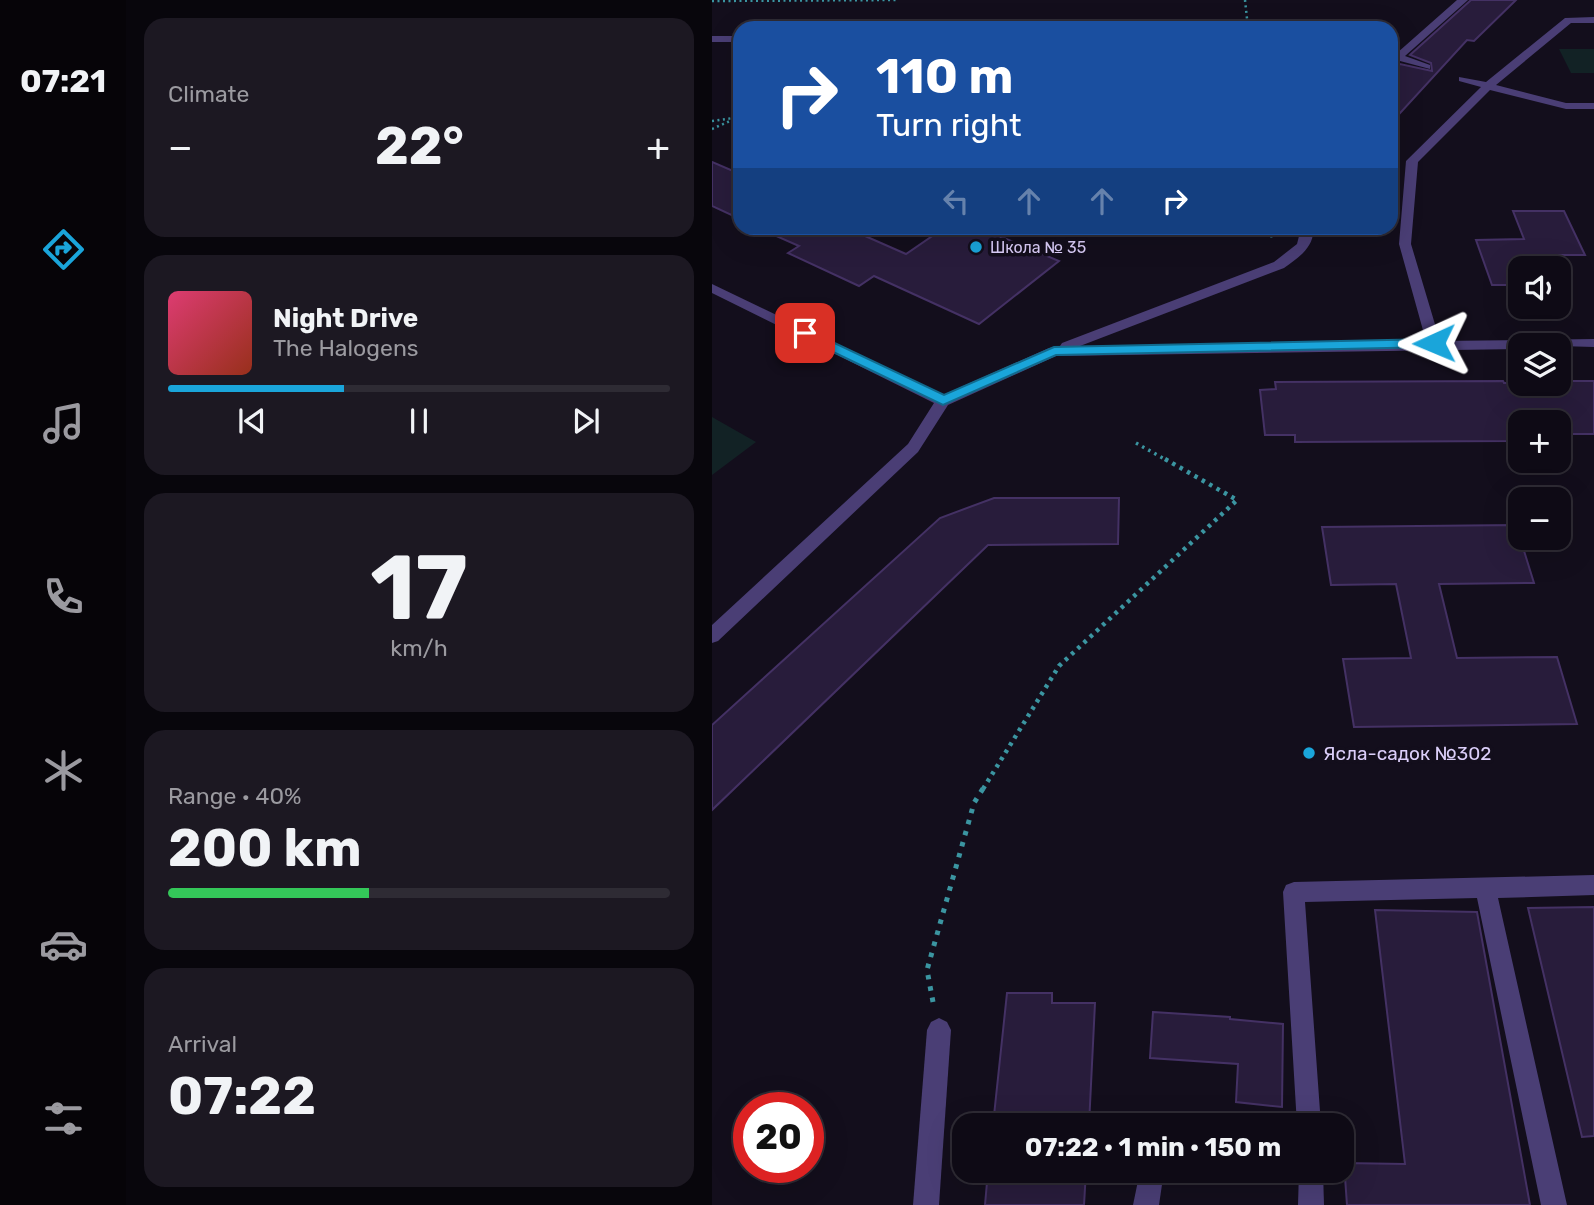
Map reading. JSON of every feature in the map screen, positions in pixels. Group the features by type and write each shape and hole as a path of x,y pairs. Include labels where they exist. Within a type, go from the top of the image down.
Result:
{"lane":[{"path":"1398,55 1463,0"},
{"path":"1434,343 1405,244 1412,161 1488,86 1569,20 1594,20"},
{"path":"712,39 733,39"},
{"path":"1398,60 1426,67"},
{"path":"1463,79 1566,106 1594,106"},
{"path":"712,636 913,448 943,401 1054,351 1279,265 1297,253 1307,235"},
{"path":"712,288 943,401"},
{"path":"1054,351 1594,342"},
{"path":"1308,1113 1295,892 1594,885"},
{"path":"1485,888 1554,1205"},
{"path":"926,1205 939,1030"},
{"path":"1146,1205 1150,1183"},
{"path":"1311,1205 1312,1183"}],"path":[{"path":"712,1 899,0"},
{"path":"1245,0 1247,21"},
{"path":"712,121 733,119"},
{"path":"712,129 733,119"},
{"path":"939,1030 927,970 974,803 1058,666 1237,500 1136,443"}],"shaded area":[{"path":"1559,49 1594,49 1594,73 1571,73"},
{"path":"712,417 756,442 712,475"}],"building":[{"path":"1471,0 1516,0 1474,41 1467,40 1398,115 1398,65 1432,71 1431,63 1410,55"},
{"path":"712,162 733,171 733,216 712,206"},
{"path":"1513,211 1564,211 1585,255 1508,256 1508,285 1492,285 1476,240 1524,239"},
{"path":"774,235 863,235 906,254 934,235 997,235 1059,261 979,324 874,276 859,286 788,253 799,246"},
{"path":"1503,381 1508,383 1508,396 1571,396 1571,381 1594,381 1594,434 1571,434 1571,410 1508,410 1508,441 1295,442 1295,435 1265,435 1260,390 1276,389 1275,382"},
{"path":"994,498 1119,498 1118,544 988,545 712,810 712,725 940,518"},
{"path":"1508,525 1508,550 1524,550 1534,583 1439,584 1457,658 1557,657 1577,724 1354,727 1343,659 1411,658 1396,584 1331,585 1322,527"},
{"path":"1594,907 1594,1136 1582,1137 1528,908"},
{"path":"1375,910 1477,912 1530,1205 1347,1205 1345,1183 1354,1183 1354,1163 1405,1164"},
{"path":"1007,993 1052,993 1052,1003 1095,1003 1090,1113 994,1113"},
{"path":"1153,1012 1283,1024 1282,1107 1236,1102 1238,1064 1150,1058"},
{"path":"987,1183 1085,1183 1084,1205 985,1205"}],"place":[{"name":"Школа № 35","path":"976,247"},
{"name":"Ясла-садок №302","path":"1309,753"}],"route":[{"path":"805,333 943,401 1054,351 1434,343"}]}
